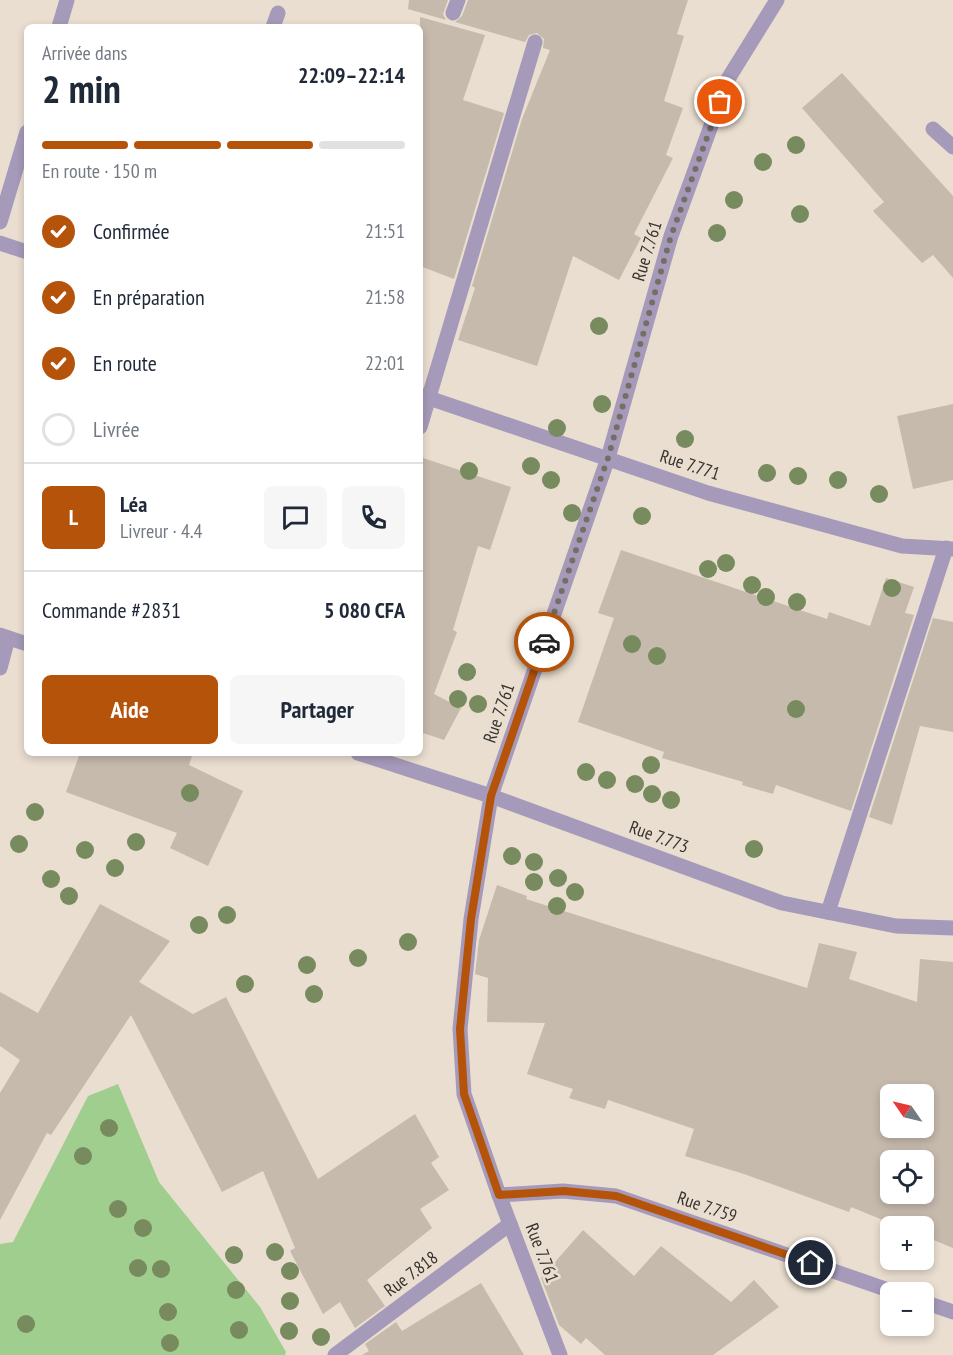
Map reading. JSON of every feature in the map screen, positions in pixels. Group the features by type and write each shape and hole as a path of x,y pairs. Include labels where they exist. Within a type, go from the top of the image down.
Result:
{"street":[{"path":"59,24 67,0"},
{"name":"Rue 7.761","path":"560,1355 499,1195 464,1094 460,1029 471,919 491,796 608,458 671,236 728,80 777,0"},
{"path":"425,397 535,42"},
{"path":"933,129 953,147"},
{"path":"0,222 24,142"},
{"path":"0,243 24,251"},
{"name":"Rue 7.771","path":"425,397 708,493 902,546 950,549"},
{"path":"828,912 950,549"},
{"path":"0,668 4,637 24,643"},
{"name":"Rue 7.773","path":"367,756 491,796 783,903 896,926 953,928"},
{"name":"Rue 7.759","path":"499,1195 564,1191 616,1196 880,1287"},
{"name":"Rue 7.818","path":"334,1355 510,1224"},
{"path":"934,1305 953,1312"}],"green space":[{"path":"118,1084 159,1182 260,1307 286,1352 285,1355 0,1355 0,1244 13,1242 88,1096"}],"building":[{"path":"409,0 448,0 443,14 446,20 408,9"},
{"path":"468,0 688,0 677,34 684,36 664,101 683,108 666,155 673,158 634,234 641,238 619,280 573,256 537,366 458,340 475,288 472,286 522,119 550,50 543,48 544,39 537,33 529,35 525,42 455,22 462,16"},
{"path":"420,17 485,35 463,100 504,113 454,279 423,267 423,24 420,24"},
{"path":"842,73 953,196 953,278 933,255 922,263 873,211 884,202 802,108"},
{"path":"953,404 953,480 913,489 897,416"},
{"path":"423,458 511,487 490,550 478,546 453,630 457,632 434,694 461,708 444,740 423,733"},
{"path":"621,550 827,619 829,612 870,626 886,578 914,587 905,613 914,615 851,811 776,785 773,794 742,785 743,782 662,758 664,752 578,722 614,618 598,613"},
{"path":"933,618 953,622 953,732 920,726 892,825 869,817"},
{"path":"79,756 192,756 189,765 243,791 208,866 170,848 177,833 66,792"},
{"path":"497,885 527,896 526,899 807,988 819,943 857,952 849,979 917,1002 920,959 953,962 953,1248 934,1240 934,1216 880,1216 880,1219 851,1207 849,1212 744,1174 685,1156 694,1129 608,1100 605,1109 569,1098 573,1089 527,1074 545,1023 487,1022 488,978 475,974 479,940"},
{"path":"100,904 170,941 139,982 193,1014 226,997 318,1179 415,1114 439,1157 431,1163 449,1190 420,1209 432,1228 367,1280 385,1306 355,1328 340,1302 323,1314 290,1251 295,1248 263,1171 222,1192 131,1015 51,1135 47,1133 0,1220 0,1093 20,1060 0,1046 0,992 38,1013"},
{"path":"583,1230 634,1276 661,1246 731,1302 754,1280 779,1307 713,1355 605,1355 586,1338 581,1344 559,1325 541,1278"},
{"path":"481,1283 524,1355 362,1355 369,1351 365,1344 396,1322 402,1331"}],"way so far":[{"path":"544,642 608,458 671,236 720,102"}],"route":[{"path":"544,642 491,796 471,919 460,1029 464,1094 499,1195 564,1191 616,1196 811,1263"}]}
